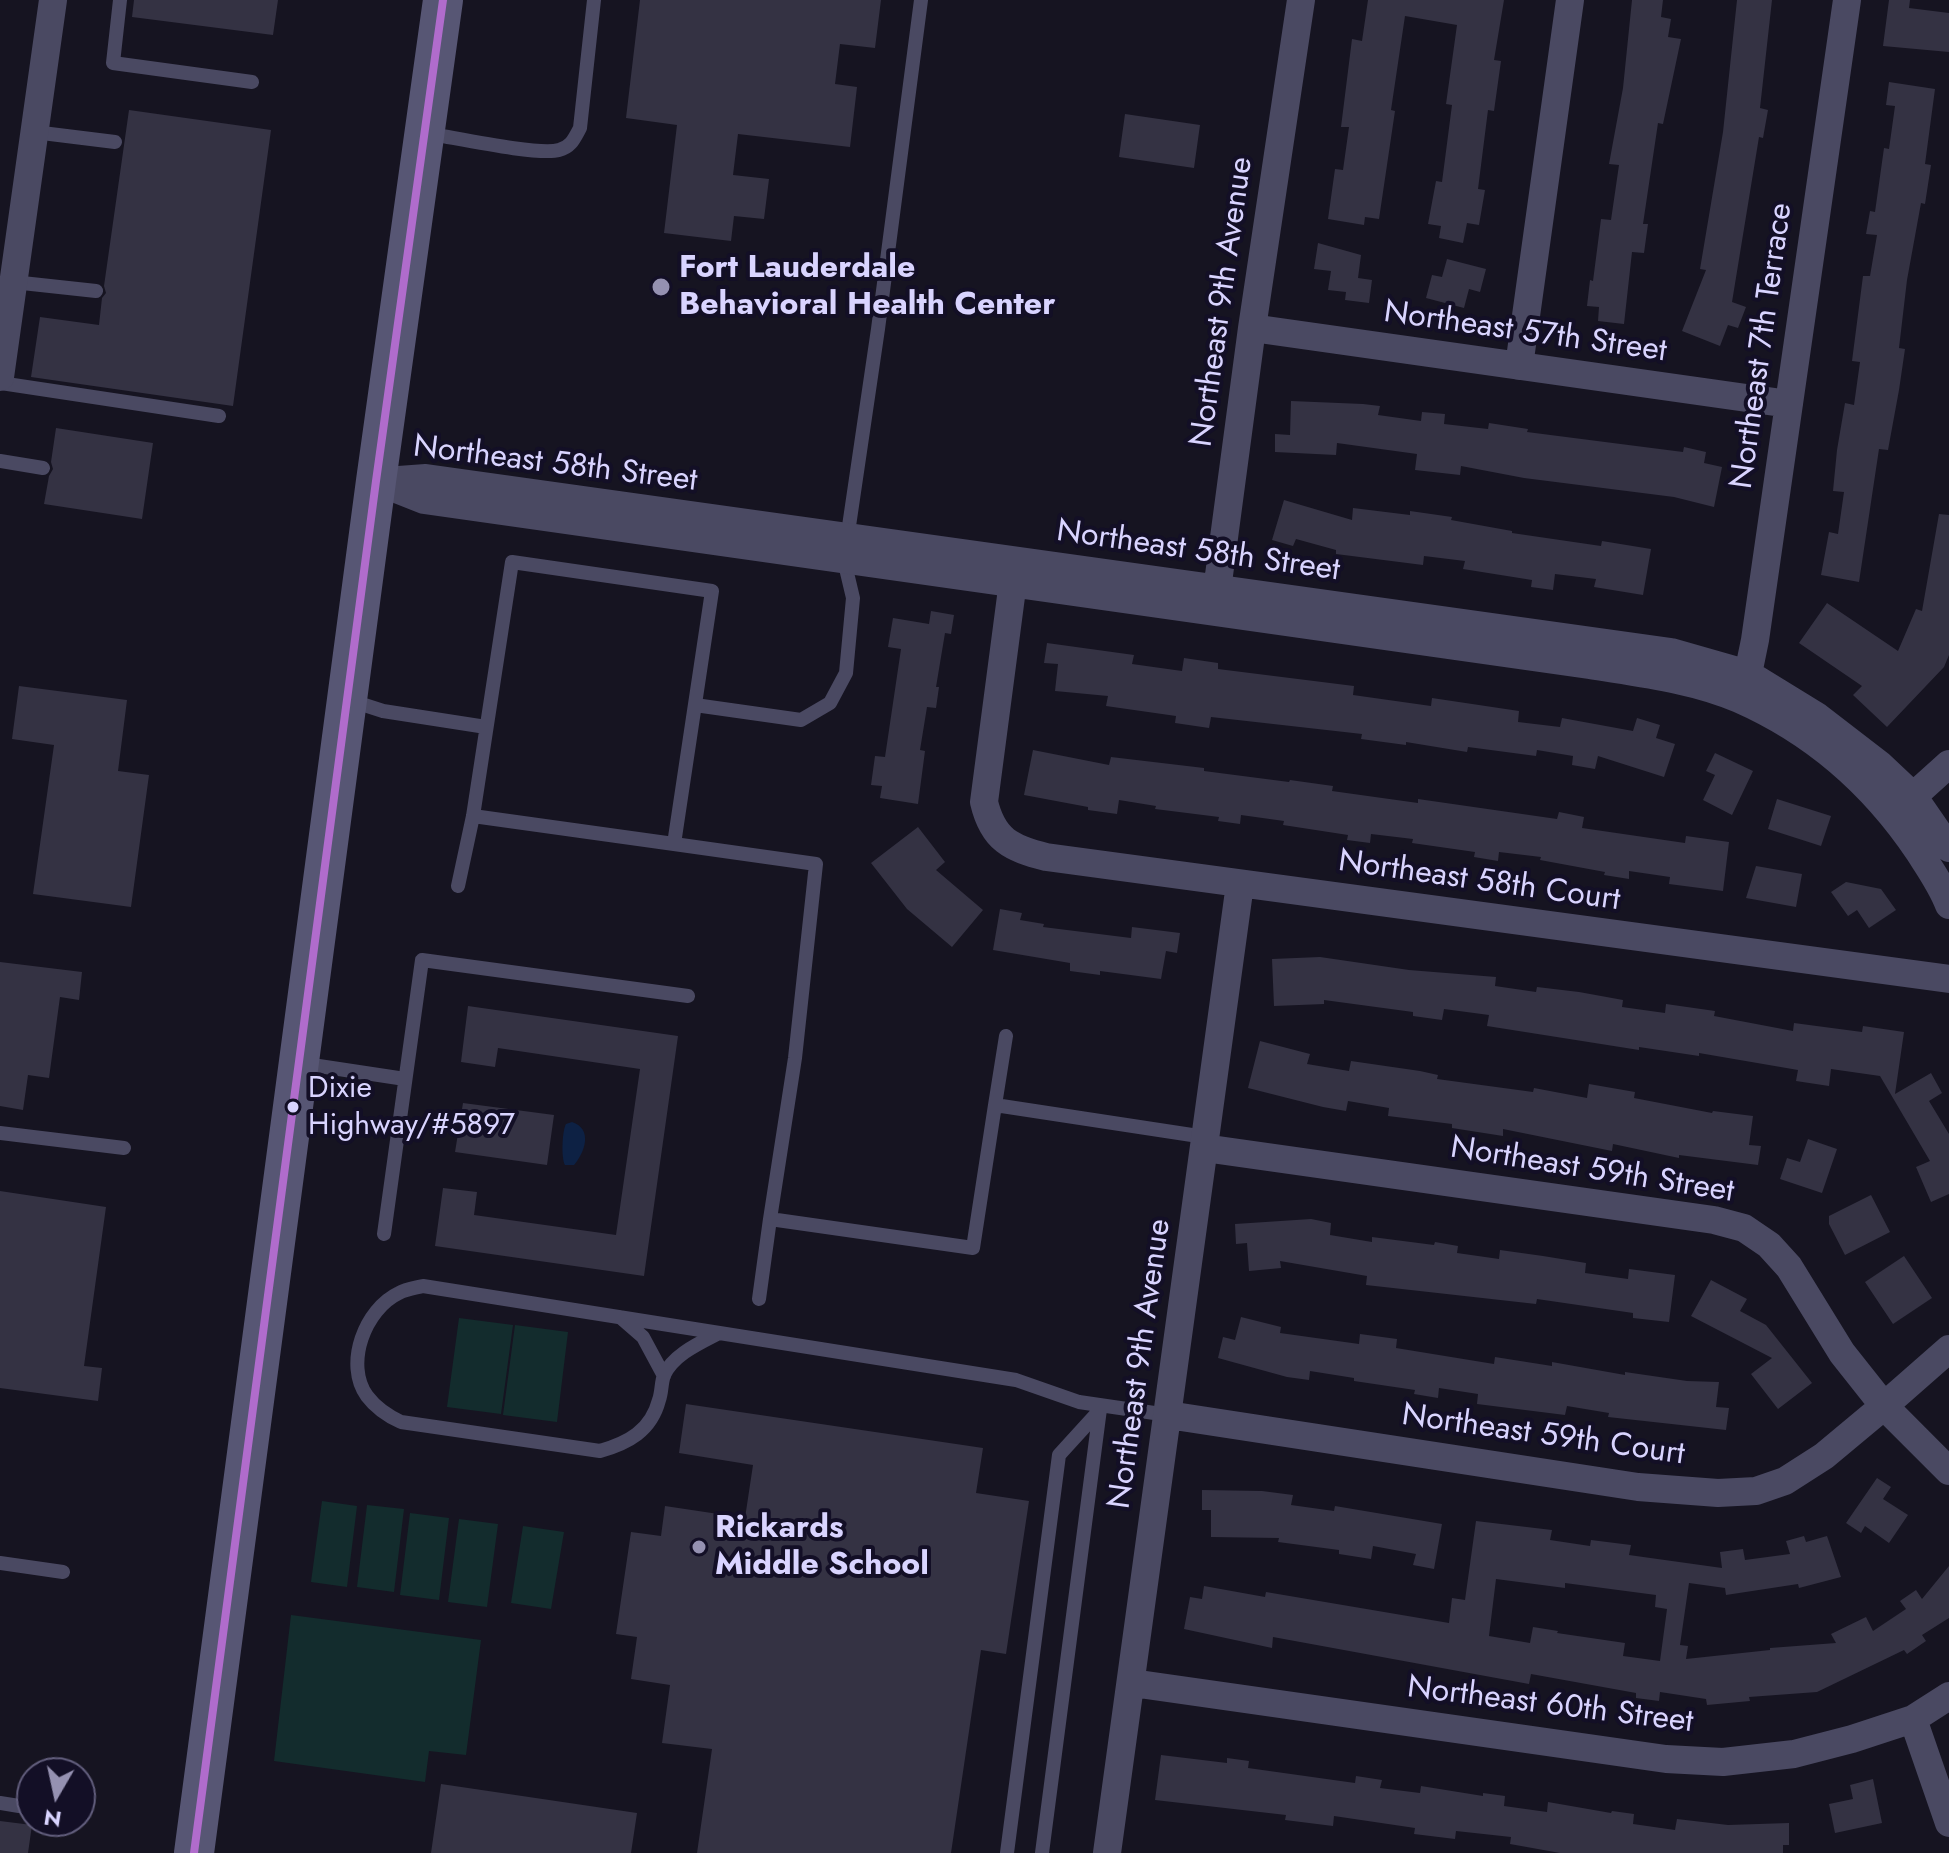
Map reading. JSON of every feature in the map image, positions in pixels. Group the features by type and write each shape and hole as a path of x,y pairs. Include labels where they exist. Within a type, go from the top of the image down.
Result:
{"main road":[{"path":"194,1853 443,0"}],"street":[{"path":"0,380 53,0"},
{"name":"Northeast 9th Avenue","path":"1216,602 1252,328 1301,0"},
{"path":"1519,366 1570,0"},
{"name":"Northeast 7th Terrace","path":"1742,686 1755,640 1847,0"},
{"name":"Northeast 57th Street","path":"1252,328 1789,404"},
{"name":"Northeast 58th Street","path":"376,481 424,500 846,548 1216,602 1655,650 1713,663 1742,686 1818,717 1879,764 1903,805"},
{"name":"Northeast 58th Court","path":"1014,572 984,802 989,822 1003,840 1019,850 1046,857 1240,884 1949,979"},
{"path":"1903,805 1949,764"},
{"path":"1903,805 1949,848"},
{"path":"1903,805 1949,905"},
{"name":"Northeast 9th Avenue","path":"1107,1853 1240,884"},
{"name":"Northeast 59th Street","path":"1205,1142 1714,1220 1744,1228 1769,1245 1789,1267 1842,1353 1884,1406"},
{"name":"Northeast 59th Court","path":"1168,1415 1638,1487 1718,1493 1756,1491 1785,1481 1824,1456 1949,1349"},
{"path":"1884,1406 1949,1471"},
{"name":"Northeast 60th Street","path":"1132,1683 1666,1759 1723,1762 1794,1754 1852,1739 1913,1719 1949,1696"},
{"path":"1913,1719 1949,1823"}],"lane":[{"path":"120,0 113,63 252,82"},
{"path":"425,132 534,150 557,151 572,144 580,128 594,0"},
{"path":"695,705 801,720 830,703 846,673 853,598 846,548 921,0"},
{"path":"34,132 115,142"},
{"path":"13,282 96,291"},
{"path":"0,380 219,416"},
{"path":"0,461 43,468"},
{"path":"458,886 473,816 512,562 712,591 674,844"},
{"path":"347,700 383,711 486,727"},
{"path":"473,816 816,864 795,1058 759,1299"},
{"path":"384,1234 422,960 688,996"},
{"path":"770,1219 973,1248 1006,1036"},
{"path":"299,1063 405,1079"},
{"path":"995,1105 1205,1142"},
{"path":"0,1133 124,1148"},
{"path":"719,1333 675,1359 664,1376 659,1403 647,1426 625,1444 600,1451 401,1422 384,1414 365,1394 357,1369 367,1324 382,1305 399,1293 423,1286 1016,1380 1100,1408 1168,1415"},
{"path":"620,1317 643,1337 664,1376"},
{"path":"1007,1853 1059,1455 1100,1408"},
{"path":"1042,1853 1100,1408"},
{"path":"0,1563 63,1572"}],"green space":[{"path":"459,1318 513,1325 501,1414 447,1407"},
{"path":"515,1325 568,1332 557,1422 503,1415"},
{"path":"322,1501 357,1506 347,1587 311,1582"},
{"path":"367,1505 404,1509 394,1592 357,1587"},
{"path":"410,1513 449,1518 439,1600 400,1595"},
{"path":"459,1519 498,1524 487,1607 448,1602"},
{"path":"523,1526 564,1532 551,1609 511,1603"},
{"path":"291,1615 481,1640 466,1755 429,1751 425,1782 274,1761"}],"water":[{"path":"572,1122 583,1130 585,1141 574,1165 565,1165 564,1133 566,1124"}],"building":[{"path":"134,0 278,0 273,35 132,17"},
{"path":"640,0 881,0 875,48 840,44 835,84 857,87 850,147 738,134 733,175 769,179 764,219 734,216 731,241 664,233 677,125 626,118"},
{"path":"1368,0 1504,0 1494,60 1501,61 1494,111 1488,110 1478,189 1485,190 1479,225 1467,223 1463,243 1439,238 1441,226 1428,224 1436,181 1442,182 1452,105 1446,104 1457,25 1405,16 1379,219 1365,217 1364,225 1328,219 1335,169 1343,170 1349,127 1341,127 1352,39 1362,41"},
{"path":"1632,0 1663,0 1661,17 1671,19 1668,37 1681,39 1663,124 1658,123 1643,224 1648,224 1644,253 1632,252 1624,324 1598,321 1599,307 1587,306 1601,219 1611,220 1619,165 1609,164 1623,88"},
{"path":"1737,0 1772,0 1760,108 1768,110 1763,138 1759,137 1732,302 1746,307 1738,328 1728,325 1720,346 1682,331 1706,270 1700,269 1723,132"},
{"path":"1889,0 1910,0 1909,8 1949,13 1949,52 1883,46"},
{"path":"1889,82 1935,89 1925,164 1931,165 1907,280 1899,348 1905,349 1899,390 1888,450 1879,449 1859,582 1821,575 1829,532 1838,534 1844,492 1833,491 1837,450 1845,403 1854,405 1860,362 1852,361 1863,276 1870,276 1877,235 1866,234 1870,211 1875,212 1884,148 1889,149 1895,106 1886,105"},
{"path":"129,110 271,130 233,406 31,377 40,317 99,325 102,298 106,293 104,286"},
{"path":"1125,114 1200,125 1194,168 1119,157"},
{"path":"1318,243 1361,255 1358,278 1372,280 1369,303 1345,300 1346,292 1328,290 1331,271 1314,269"},
{"path":"1447,259 1486,269 1480,292 1469,289 1464,308 1426,298 1432,275 1442,277"},
{"path":"1291,401 1380,406 1378,415 1421,421 1422,412 1445,414 1444,424 1488,429 1489,423 1528,429 1527,432 1683,452 1684,447 1706,452 1704,463 1722,467 1714,507 1674,497 1524,478 1461,466 1460,475 1415,470 1417,454 1337,443 1336,455 1275,452 1275,434 1290,435"},
{"path":"56,428 153,443 142,519 44,504 53,469 51,462"},
{"path":"1284,500 1352,520 1353,508 1410,515 1410,511 1452,517 1451,520 1512,533 1601,546 1602,541 1651,549 1643,595 1594,587 1596,579 1555,574 1553,590 1531,587 1532,580 1463,569 1465,561 1424,556 1423,565 1336,554 1336,550 1296,539 1293,546 1272,540"},
{"path":"1939,514 1949,515 1949,655 1944,667 1887,727 1853,695 1862,686 1799,643 1827,603 1898,651 1916,609 1922,611"},
{"path":"931,611 954,615 951,634 945,633 936,687 939,687 936,708 927,707 920,750 925,751 918,804 880,798 882,786 871,785 875,756 885,757 901,649 888,647 893,618 929,624"},
{"path":"1047,643 1134,655 1132,664 1182,671 1184,658 1218,663 1218,669 1354,686 1353,695 1431,706 1432,698 1519,711 1518,722 1560,727 1562,718 1633,731 1637,718 1660,725 1656,738 1675,744 1664,777 1598,756 1595,769 1572,765 1573,756 1537,750 1536,756 1468,747 1467,752 1406,742 1406,745 1361,739 1362,734 1211,717 1209,728 1175,723 1176,716 1106,706 1108,696 1055,691 1058,664 1044,663"},
{"path":"19,686 127,700 118,771 149,775 131,907 33,894 54,745 12,739"},
{"path":"1033,750 1109,765 1111,757 1204,768 1204,771 1333,786 1332,791 1418,803 1418,799 1557,819 1559,812 1584,817 1582,828 1685,843 1686,836 1729,842 1723,891 1669,884 1670,877 1629,871 1629,879 1604,875 1605,872 1540,860 1541,857 1499,852 1498,861 1474,857 1475,852 1412,843 1413,839 1371,834 1370,843 1347,840 1348,835 1241,815 1240,824 1218,821 1219,817 1155,809 1156,806 1119,800 1117,814 1088,810 1088,807 1024,795"},
{"path":"1715,753 1753,771 1732,815 1703,800 1715,775 1706,771"},
{"path":"1777,799 1831,816 1821,846 1768,829"},
{"path":"918,827 945,862 936,870 983,910 952,947 907,909 871,863"},
{"path":"1756,866 1802,874 1796,907 1746,898"},
{"path":"1846,882 1881,889 1896,910 1869,928 1857,910 1848,916 1831,892"},
{"path":"1000,909 1022,913 1020,920 1044,924 1043,927 1131,938 1132,927 1180,933 1177,953 1166,951 1161,979 1100,971 1100,975 1070,971 1070,963 993,950"},
{"path":"1320,957 1409,970 1496,977 1495,986 1536,992 1537,987 1579,992 1623,1000 1622,1007 1665,1013 1666,1004 1715,1011 1714,1016 1793,1031 1794,1023 1862,1032 1863,1026 1904,1032 1895,1094 1931,1073 1942,1093 1929,1101 1949,1134 1949,1194 1931,1202 1916,1167 1930,1161 1880,1076 1831,1069 1829,1086 1796,1081 1798,1070 1699,1053 1699,1056 1639,1047 1639,1050 1487,1026 1489,1015 1444,1009 1442,1020 1413,1016 1413,1012 1324,1000 1324,1004 1274,1006 1272,959"},
{"path":"0,962 82,972 79,1000 60,997 49,1078 28,1075 23,1110 0,1106"},
{"path":"468,1006 678,1036 644,1276 435,1246 443,1188 477,1192 474,1215 616,1235 640,1069 498,1048 495,1067 461,1062"},
{"path":"1260,1041 1310,1054 1307,1064 1349,1071 1351,1061 1420,1071 1438,1075 1437,1079 1533,1092 1534,1088 1587,1098 1589,1084 1635,1092 1634,1098 1712,1113 1753,1116 1749,1145 1761,1146 1758,1165 1679,1155 1679,1158 1613,1144 1612,1151 1503,1129 1503,1136 1452,1128 1452,1124 1388,1116 1389,1108 1348,1101 1346,1111 1323,1107 1248,1088"},
{"path":"463,1103 554,1115 547,1165 455,1152"},
{"path":"1808,1139 1837,1149 1822,1193 1780,1179 1787,1158 1800,1162"},
{"path":"0,1191 106,1207 84,1366 102,1368 98,1401 0,1388"},
{"path":"1871,1195 1890,1232 1845,1255 1829,1224 1829,1216"},
{"path":"1311,1219 1331,1223 1330,1235 1372,1242 1372,1237 1434,1245 1435,1242 1458,1246 1457,1253 1499,1259 1500,1250 1543,1256 1586,1263 1585,1273 1628,1279 1629,1269 1675,1275 1669,1322 1633,1318 1633,1313 1537,1299 1536,1304 1366,1285 1367,1276 1280,1261 1281,1268 1249,1271 1247,1243 1236,1244 1235,1224"},
{"path":"1904,1256 1932,1298 1893,1324 1865,1282"},
{"path":"1711,1280 1747,1299 1740,1311 1766,1325 1812,1383 1778,1409 1751,1374 1772,1358 1691,1316"},
{"path":"1241,1317 1281,1327 1280,1333 1359,1344 1360,1334 1397,1339 1396,1348 1494,1364 1495,1357 1552,1366 1552,1362 1625,1375 1625,1372 1719,1382 1716,1407 1729,1408 1726,1430 1608,1417 1609,1413 1567,1406 1565,1415 1477,1404 1478,1394 1439,1388 1438,1398 1414,1394 1415,1390 1310,1371 1309,1380 1287,1377 1218,1358 1223,1337 1235,1340"},
{"path":"686,1404 983,1448 976,1493 1029,1501 1006,1654 981,1650 951,1853 697,1853 712,1749 662,1743 670,1685 631,1679 637,1637 616,1634 631,1532 661,1536 665,1506 745,1518 753,1465 679,1453"},
{"path":"1877,1478 1891,1487 1883,1499 1908,1515 1889,1543 1865,1526 1861,1533 1846,1523"},
{"path":"1202,1490 1293,1495 1291,1505 1334,1511 1335,1506 1442,1524 1434,1569 1413,1565 1416,1554 1373,1546 1371,1559 1339,1554 1339,1550 1278,1542 1279,1538 1211,1537 1211,1510 1202,1510"},
{"path":"1476,1521 1552,1530 1550,1540 1590,1546 1591,1540 1631,1545 1629,1555 1722,1568 1720,1552 1743,1549 1745,1560 1790,1554 1786,1541 1804,1536 1806,1542 1827,1536 1841,1577 1799,1588 1798,1584 1726,1595 1725,1588 1689,1583 1680,1645 1688,1646 1686,1659 1836,1643 1831,1634 1866,1617 1873,1631 1906,1609 1900,1601 1916,1590 1922,1599 1949,1566 1949,1618 1922,1635 1926,1641 1907,1654 1904,1650 1817,1692 1749,1697 1750,1701 1707,1705 1706,1699 1660,1692 1659,1701 1636,1698 1636,1693 1531,1674 1529,1684 1273,1637 1272,1648 1184,1629 1190,1597 1202,1599 1204,1586 1265,1597 1266,1592 1449,1623 1452,1598 1465,1600","holes":["1496,1579 1565,1588 1565,1583 1656,1595 1655,1607 1667,1609 1660,1661 1623,1656 1625,1643 1533,1627 1530,1643 1489,1636"]},
{"path":"1161,1755 1227,1763 1227,1758 1249,1761 1248,1768 1355,1783 1356,1776 1382,1780 1380,1788 1420,1793 1421,1786 1483,1796 1483,1793 1505,1796 1504,1806 1547,1812 1548,1802 1634,1814 1633,1824 1675,1830 1677,1819 1728,1825 1789,1823 1789,1845 1783,1845 1783,1853 1560,1853 1510,1844 1511,1837 1456,1831 1455,1839 1414,1834 1415,1828 1334,1816 1333,1826 1285,1820 1286,1815 1155,1800"},
{"path":"1873,1779 1882,1823 1835,1833 1829,1804 1853,1799 1850,1785"},
{"path":"441,1784 637,1813 631,1853 431,1853"},
{"path":"0,1821 16,1823 16,1837 30,1837 28,1853 0,1853"}],"transit line":[{"path":"194,1853 443,0"}],"place":[{"name":"Fort Lauderdale Behavioral Health Center","path":"661,287"},
{"name":"Dixie Highway/#5897","path":"293,1107"},
{"name":"Rickards Middle School","path":"699,1547"}]}
